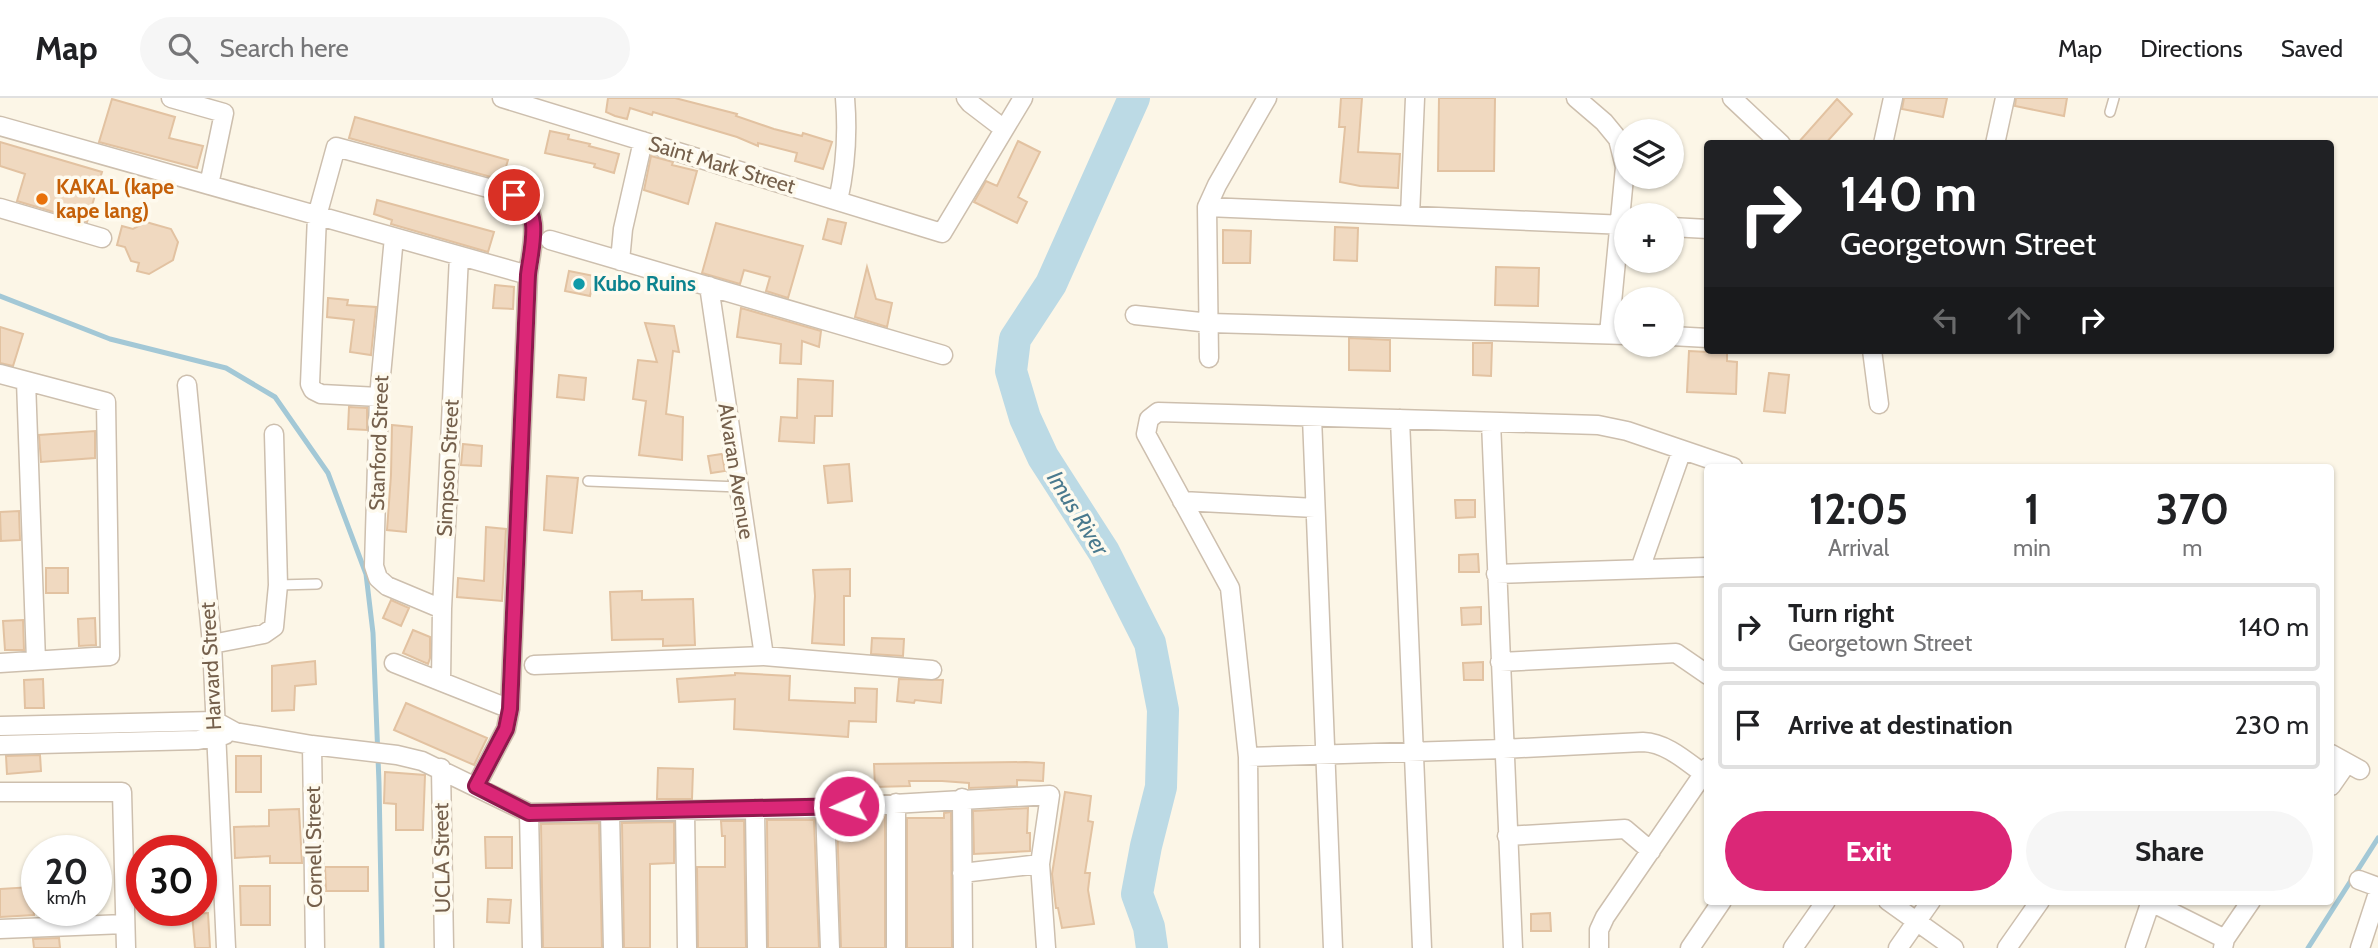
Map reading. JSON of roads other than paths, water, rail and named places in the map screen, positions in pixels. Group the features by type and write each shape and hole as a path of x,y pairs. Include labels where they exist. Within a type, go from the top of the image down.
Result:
{"street":[{"path":"171,98 224,113 209,185"},
{"name":"Saint Mark Street","path":"502,98 942,233 1004,129"},
{"path":"838,201 845,170 848,133 845,98"},
{"path":"967,98 1004,129 1023,98"},
{"path":"1209,358 1207,207 1267,98"},
{"path":"1410,216 1416,98"},
{"path":"1576,98 1604,122 1618,139 1625,167 1624,203"},
{"path":"1732,98 1777,140"},
{"path":"1885,140 1893,98"},
{"path":"1996,140 2005,98"},
{"path":"0,126 528,275"},
{"path":"620,261 623,229 643,141"},
{"path":"379,397 321,394 313,390 310,384 317,216 336,147 514,195 523,200 533,218 528,275 510,709 506,729 476,786"},
{"path":"1207,207 1614,225"},
{"path":"0,208 102,238"},
{"path":"1684,228 1704,229"},
{"name":"Stanford Street","path":"394,237 379,397 374,566 378,578 387,586 442,609"},
{"path":"550,240 943,355"},
{"name":"Simpson Street","path":"441,681 459,256"},
{"name":"Alvaran Avenue","path":"709,286 764,656"},
{"path":"1135,315 1210,324 1614,334"},
{"path":"1684,337 1704,338"},
{"path":"1873,354 1879,404"},
{"path":"0,374 106,402 110,656 0,663"},
{"path":"26,381 36,661"},
{"name":"Harvard Street","path":"187,385 212,644 226,948"},
{"path":"1250,948 1248,757 1230,588 1146,434 1149,419 1158,412 1598,425 1627,431 1724,464"},
{"path":"1311,417 1333,948"},
{"path":"1400,419 1422,948"},
{"path":"1491,422 1513,948"},
{"path":"212,644 270,631 274,627 278,585 274,434"},
{"path":"1640,569 1682,450"},
{"path":"1182,501 1315,508"},
{"path":"1496,574 1704,567"},
{"path":"1500,662 1676,653 1704,672"},
{"path":"534,665 764,656 932,670"},
{"path":"394,663 510,709"},
{"path":"0,726 215,729 312,745 397,755 441,768 529,813 825,807 1050,795 1040,864 1046,948"},
{"path":"0,746 198,740 215,729"},
{"path":"1248,757 1656,743 1704,772"},
{"name":"Cornell Street","path":"312,745 315,948"},
{"path":"2334,781 2346,763"},
{"name":"UCLA Street","path":"441,768 444,948"},
{"path":"1599,948 1599,930 1605,918 1704,776"},
{"path":"0,792 122,792 126,948"},
{"path":"962,798 963,948"},
{"path":"895,948 896,803"},
{"path":"825,807 830,948"},
{"path":"755,809 757,948"},
{"path":"685,811 687,948"},
{"path":"610,812 613,948"},
{"path":"529,813 532,948"},
{"path":"1507,836 1616,828 1625,829 1651,851"},
{"path":"962,873 1040,864"},
{"path":"2360,880 2378,887"},
{"path":"2360,948 2378,893"},
{"path":"1690,948 1719,905"},
{"path":"1793,948 1823,905"},
{"path":"1894,905 1954,948"},
{"path":"1898,948 1928,905"},
{"path":"2007,948 2037,905"},
{"path":"2135,948 2149,905"},
{"path":"2155,905 2224,943 2248,905"},
{"path":"0,929 125,924"}],"lane":[{"path":"2110,111 2114,98"},
{"path":"588,481 738,487"},
{"path":"278,585 317,583"}],"waterway":[{"name":"Imus River","path":"1134,98 1051,284 1015,339 1011,371 1025,418 1043,457 1104,552 1150,643 1163,710 1161,787 1137,894 1149,927 1152,948"},
{"path":"0,296 110,339 226,368 275,397 328,473 366,574 373,633 382,948"},
{"path":"2308,948 2378,838"}],"place":[{"name":"KAKAL (kape kape lang)","path":"42,199"},
{"name":"Kubo Ruins","path":"579,284"}]}
